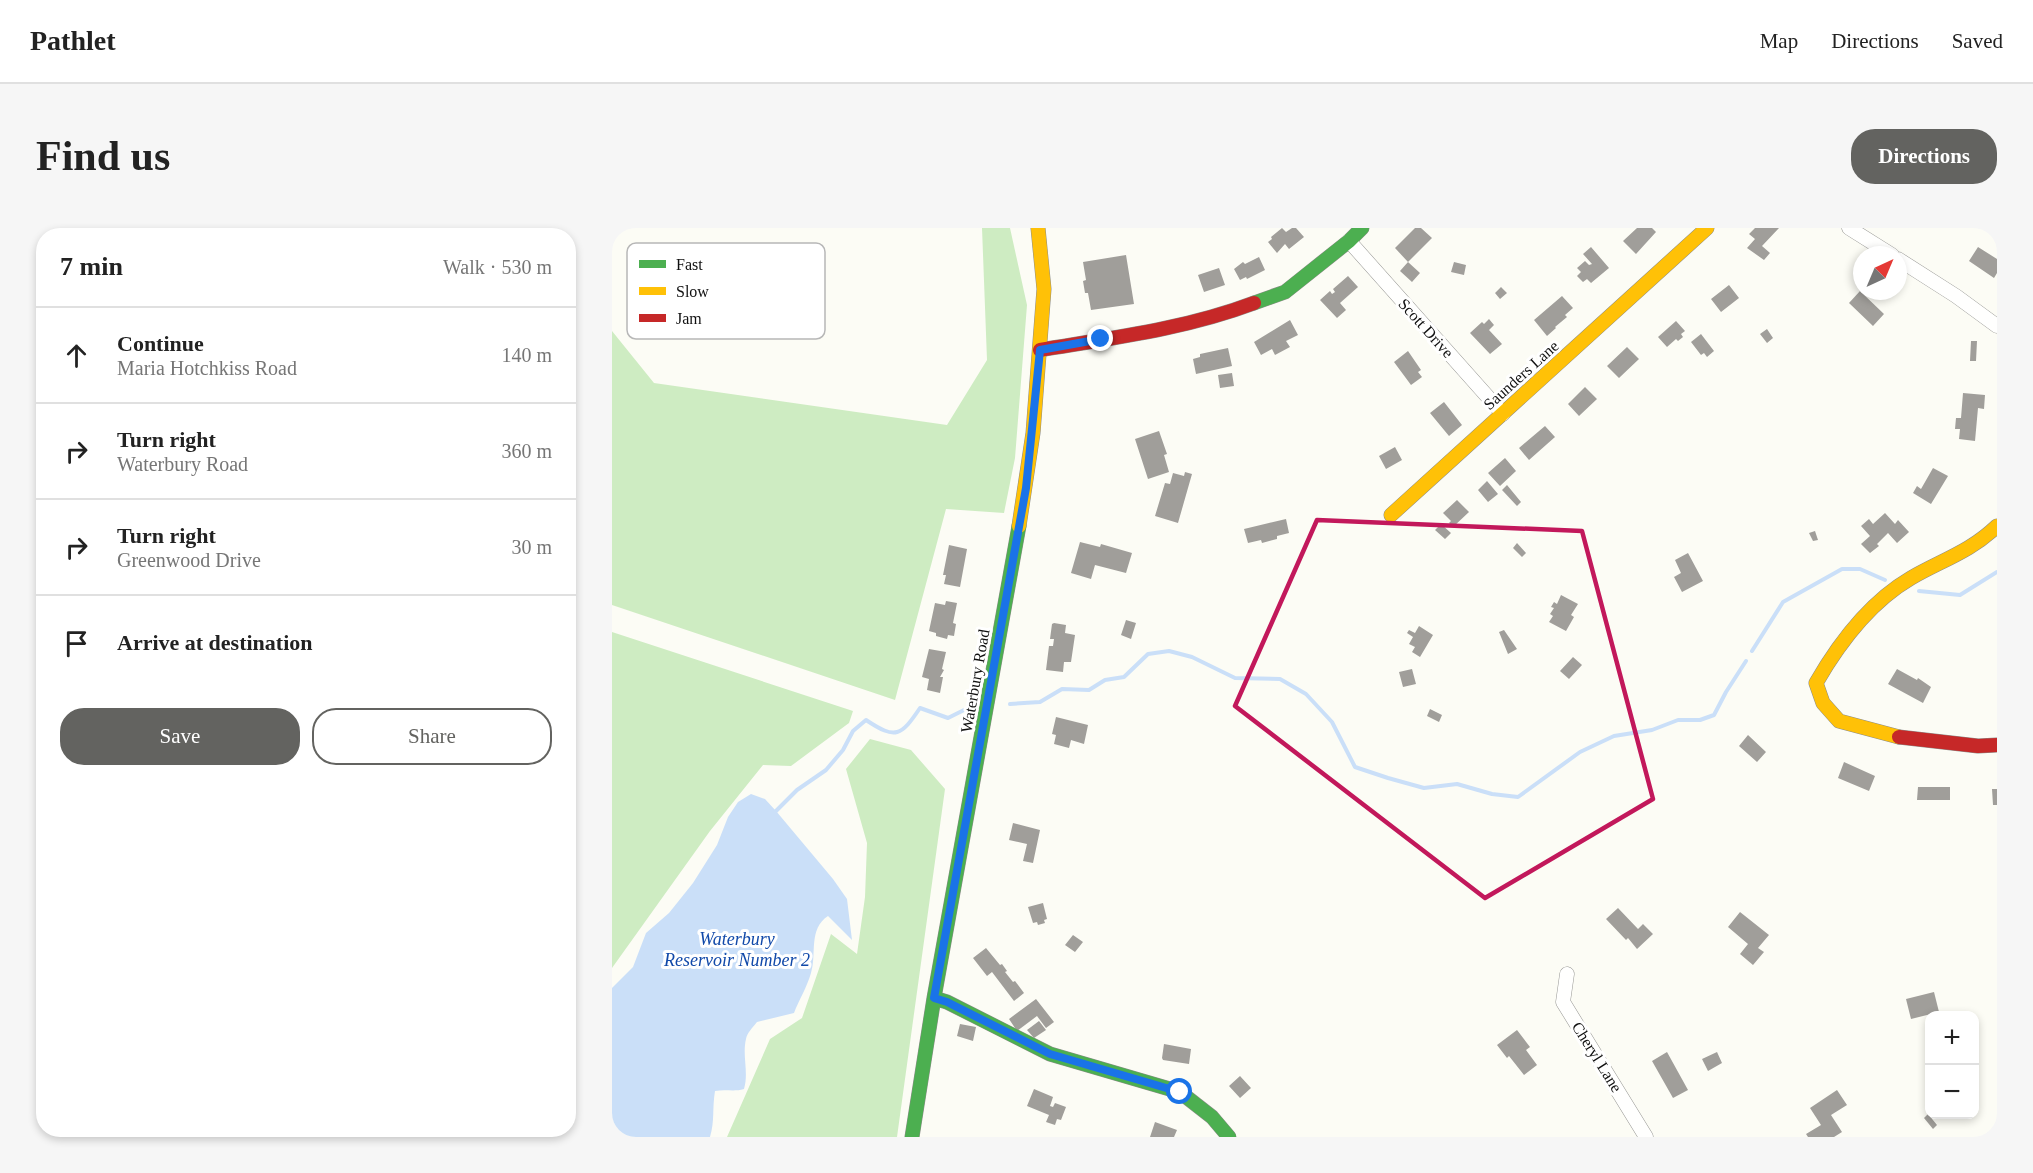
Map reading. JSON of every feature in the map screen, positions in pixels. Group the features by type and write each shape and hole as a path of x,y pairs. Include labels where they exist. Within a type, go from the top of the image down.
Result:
{"street":[{"name":"Waterbury Road","path":"912,1137 934,998 1026,488 1044,289 1038,228"},
{"path":"1040,350 1156,330 1225,314 1285,292 1362,228"},
{"name":"Saunders Lane","path":"1391,515 1707,228"},
{"path":"1849,228 1878,246"},
{"name":"Scott Drive","path":"1349,241 1503,414"},
{"path":"1907,265 1997,326"},
{"path":"1997,526 1981,542 1964,554 1911,578 1890,594 1833,655 1816,683 1823,703 1839,721 1891,736 1978,746 1997,745"},
{"name":"Cheryl Lane","path":"1567,974 1563,1002 1646,1137"},
{"path":"934,998 947,1002 1050,1054 1180,1092 1212,1117 1229,1137"}],"highlighted area":[{"path":"1317,520 1582,531 1653,799 1485,898 1235,706"}],"green space":[{"path":"982,228 1010,228 1027,305 1015,458 1004,513 946,509 895,700 612,605 612,331 654,383 947,425 987,360"},
{"path":"612,632 853,711 849,723 791,766 763,765 710,831 612,968"},
{"path":"870,739 911,750 945,789 897,1137 727,1137 770,1039 802,1018 831,934 857,954 865,897 867,843 846,769"}],"water":[{"name":"Waterbury Reservoir Number 2","path":"751,794 765,799 776,811 847,899 852,940 828,916 822,921 815,935 811,973 794,1013 757,1022 749,1032 745,1045 744,1089 715,1091 710,1137 612,1137 612,988 633,967 646,933 669,913 693,883 717,845 728,817 738,802"}],"building":[{"path":"1282,228 1286,232 1296,228 1304,237 1289,249 1285,244 1277,253 1268,242"},
{"path":"1415,228 1421,228 1432,238 1408,262 1395,248"},
{"path":"1637,228 1652,228 1656,232 1636,254 1623,241"},
{"path":"1755,228 1779,228 1762,246 1770,253 1764,260 1747,248 1755,239 1749,234"},
{"path":"1591,247 1609,268 1591,283 1587,279 1583,282 1577,276 1581,272 1577,268 1585,261 1589,265 1592,264 1583,254"},
{"path":"1978,247 1997,259 1997,273 1994,278 1969,261"},
{"path":"1126,255 1134,304 1091,310 1083,281 1086,280 1083,262"},
{"path":"1259,257 1265,270 1240,280 1234,269 1243,262 1245,264"},
{"path":"1408,262 1420,273 1412,282 1400,271"},
{"path":"1454,262 1466,265 1464,275 1451,272"},
{"path":"1219,268 1225,285 1204,292 1198,275"},
{"path":"1348,276 1358,287 1340,303 1346,310 1337,318 1320,300 1330,291 1332,294 1335,292 1333,289"},
{"path":"1729,285 1739,298 1721,312 1711,299"},
{"path":"1501,287 1507,293 1500,299 1495,293"},
{"path":"1562,296 1573,308 1547,336 1534,320"},
{"path":"1853,299 1869,300 1884,314 1873,326 1849,303"},
{"path":"1489,319 1494,325 1489,330 1502,344 1490,354 1470,333"},
{"path":"1290,320 1298,335 1286,341 1290,347 1275,355 1272,349 1261,355 1254,342"},
{"path":"1676,321 1685,331 1681,334 1683,337 1678,341 1676,339 1667,347 1658,337"},
{"path":"1767,329 1773,338 1767,343 1760,334"},
{"path":"1701,334 1714,351 1707,357 1704,353 1701,355 1691,342"},
{"path":"1971,341 1977,341 1976,361 1970,361"},
{"path":"1627,347 1639,359 1619,378 1607,366"},
{"path":"1228,348 1232,366 1196,374 1193,359 1200,357 1200,354"},
{"path":"1408,351 1421,370 1418,372 1422,377 1411,385 1394,362"},
{"path":"1232,373 1234,386 1220,388 1218,375"},
{"path":"1585,387 1597,399 1579,416 1568,404"},
{"path":"1963,393 1985,395 1984,409 1978,408 1975,441 1959,439 1960,429 1955,429 1956,418 1961,418"},
{"path":"1444,402 1462,425 1449,436 1430,413"},
{"path":"1545,426 1555,437 1529,460 1519,448"},
{"path":"1159,431 1167,454 1164,455 1169,472 1148,479 1135,439"},
{"path":"1395,447 1402,460 1386,469 1379,456"},
{"path":"1505,458 1516,471 1500,486 1488,473"},
{"path":"1933,468 1948,476 1931,504 1913,493 1917,486 1921,489"},
{"path":"1185,472 1192,474 1178,523 1155,516 1165,483 1170,484 1173,473 1184,476"},
{"path":"1487,481 1498,494 1488,502 1478,490"},
{"path":"1507,485 1521,502 1517,506 1502,490"},
{"path":"1457,500 1469,512 1453,527 1449,523 1451,521 1443,513"},
{"path":"1885,513 1895,524 1898,520 1909,532 1897,543 1888,533 1877,544 1879,546 1870,553 1861,544 1870,536 1861,526 1869,519 1873,524"},
{"path":"1286,519 1289,533 1262,543 1261,540 1248,543 1244,529"},
{"path":"1441,524 1451,533 1445,539 1435,530"},
{"path":"1815,531 1818,540 1813,541 1809,533"},
{"path":"1080,542 1100,547 1101,544 1132,553 1126,573 1095,565 1091,579 1071,573"},
{"path":"1517,543 1526,553 1522,557 1513,548"},
{"path":"949,545 967,549 960,587 944,584 946,575 943,575"},
{"path":"1688,553 1703,581 1682,592 1674,577 1681,573 1675,560"},
{"path":"1561,595 1578,604 1571,615 1574,617 1566,631 1549,622 1553,616 1550,614 1554,608 1551,607 1554,602 1557,604"},
{"path":"946,601 957,603 953,623 956,624 954,636 948,635 947,639 929,631 935,603 945,605"},
{"path":"1126,620 1136,623 1131,639 1121,635"},
{"path":"1054,623 1066,625 1065,633 1075,635 1071,662 1064,662 1063,672 1046,670 1049,646 1053,646 1054,639 1050,639"},
{"path":"1419,626 1433,635 1420,657 1412,652 1415,647 1409,644 1413,637 1407,633 1409,630 1415,633"},
{"path":"1504,630 1517,649 1508,654 1499,632"},
{"path":"929,649 946,652 942,669 944,670 940,677 943,677 940,693 927,690 929,679 922,677"},
{"path":"1573,657 1582,665 1569,679 1560,671"},
{"path":"1412,669 1416,684 1403,687 1399,672"},
{"path":"1897,669 1917,680 1918,678 1931,687 1923,703 1888,684"},
{"path":"1430,709 1442,715 1439,722 1427,716"},
{"path":"1056,717 1088,725 1084,744 1071,740 1069,748 1054,744 1056,735 1052,734"},
{"path":"1748,735 1766,752 1757,762 1739,746"},
{"path":"1844,762 1875,776 1869,791 1838,778"},
{"path":"1918,787 1950,787 1950,800 1917,800"},
{"path":"1992,789 1997,789 1997,805 1993,805"},
{"path":"1013,823 1040,830 1033,863 1023,861 1027,844 1009,840"},
{"path":"1043,903 1047,919 1044,920 1045,923 1038,925 1037,922 1033,923 1028,907"},
{"path":"1618,908 1638,929 1643,924 1653,934 1637,949 1606,919"},
{"path":"1740,912 1769,935 1758,948 1764,952 1753,965 1740,954 1748,944 1728,927"},
{"path":"1073,935 1083,942 1075,952 1065,945"},
{"path":"986,948 1000,965 1002,964 1007,971 1005,972 1024,993 1014,1001 992,972 987,976 973,958"},
{"path":"1934,992 1939,1011 1925,1011 1925,1016 1911,1019 1906,999"},
{"path":"1036,999 1054,1022 1046,1028 1037,1016 1017,1031 1009,1019"},
{"path":"1039,1021 1046,1030 1034,1038 1027,1030"},
{"path":"960,1024 976,1027 973,1041 957,1036"},
{"path":"1517,1030 1530,1047 1526,1050 1537,1065 1524,1075 1497,1045"},
{"path":"1164,1044 1191,1049 1189,1064 1163,1060"},
{"path":"1667,1052 1688,1090 1673,1098 1652,1061"},
{"path":"1717,1052 1722,1063 1708,1071 1702,1059"},
{"path":"1240,1076 1251,1088 1240,1098 1229,1086"},
{"path":"1034,1089 1053,1097 1050,1106 1053,1107 1055,1103 1066,1107 1061,1120 1057,1119 1055,1125 1046,1122 1049,1115 1027,1106"},
{"path":"1837,1090 1847,1105 1831,1115 1842,1132 1834,1137 1808,1137 1806,1134 1821,1125 1810,1108"},
{"path":"1924,1118 1932,1119 1937,1125 1933,1129"},
{"path":"1155,1122 1177,1130 1174,1137 1150,1137"}],"waterway":[{"path":"1752,651 1783,602 1842,569 1860,569 1885,580"},
{"path":"1919,591 1960,595 1997,572"},
{"path":"1010,704 1040,702 1062,689 1089,690 1105,680 1124,677 1148,654 1169,651 1192,657 1235,678 1280,679 1306,694 1332,722 1355,767 1424,788 1457,784 1492,794 1518,797 1580,752 1614,736 1652,730 1678,720 1700,720 1714,715 1746,661"},
{"path":"776,811 797,790 826,770 843,750 853,731 866,720 884,730 897,732 908,724 920,708 948,718 966,709"}],"traffic: fast":[{"path":"1254,303 1285,292 1362,228"},
{"path":"912,1137 934,998 1019,526"},
{"path":"934,998 947,1002 1050,1054 1180,1092 1212,1117 1229,1137"}],"traffic: slow":[{"path":"1019,526 1033,433 1044,289 1038,228"},
{"path":"1391,515 1707,228"},
{"path":"1899,737 1839,721 1823,703 1816,683 1845,639 1882,599 1911,578 1977,543 1997,526"}],"traffic: jam":[{"path":"1040,350 1175,326 1254,303"},
{"path":"1899,737 1978,746 1997,745"}],"route":[{"path":"1101,339 1040,350 1026,488 934,998 947,1002 1050,1054 1180,1092"}]}
